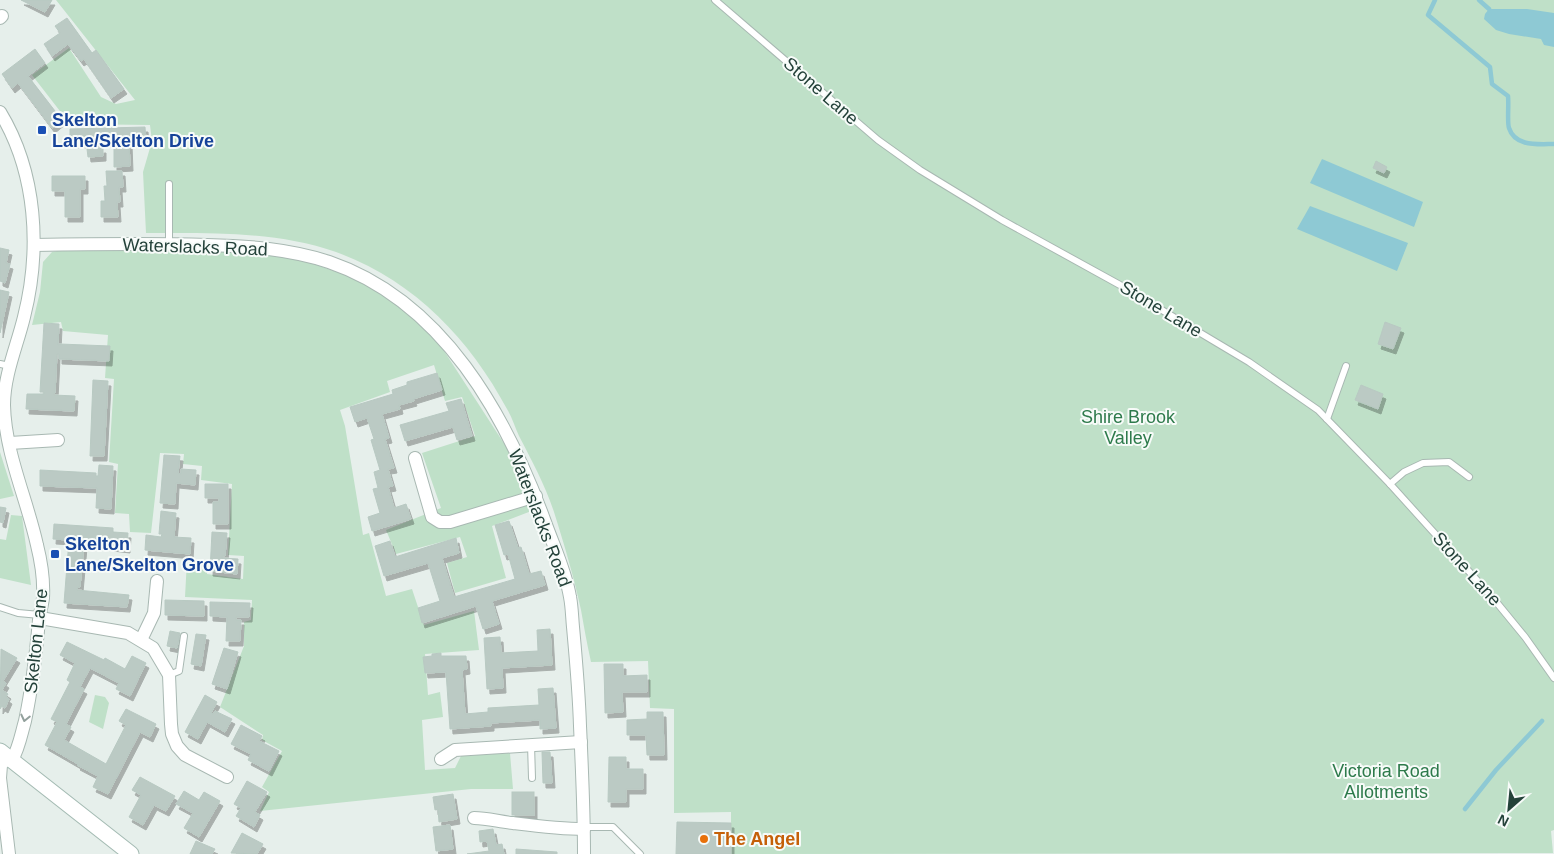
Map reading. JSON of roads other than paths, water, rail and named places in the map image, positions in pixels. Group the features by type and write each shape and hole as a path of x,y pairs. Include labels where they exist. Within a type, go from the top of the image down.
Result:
{"main road":[{"path":"6,756 131,854"}],"street":[{"name":"Skelton Lane","path":"0,112 9,127 25,167 33,221 34,245 30,293 5,365 4,406 17,475 37,544 43,597 30,697 20,742 6,756 0,778 10,854"},
{"name":"Waterslacks Road","path":"34,245 169,243 249,246 314,257 354,272 395,296 416,311 447,342 489,402 519,456 536,496 564,574 570,597 578,675 584,854"},
{"path":"10,443 58,440"},
{"path":"415,458 432,517 440,522 450,522 536,496"},
{"path":"141,640 154,614 157,581"},
{"path":"40,616 128,633 153,648 169,675 172,734 177,746 185,755 227,777"},
{"path":"441,759 455,750 581,742"},
{"path":"474,818 490,818 510,823 552,828 584,828"}],"lane":[{"name":"Stone Lane","path":"716,0 878,140 920,170 1002,220 1120,284 1249,362 1318,410 1390,484 1493,598 1526,637 1554,678"},
{"path":"169,184 169,243"},
{"path":"1327,419 1346,366"},
{"path":"1390,484 1404,472 1423,463 1449,462 1469,477"},
{"path":"0,607 18,613 40,616"},
{"path":"169,675 179,671 184,636"},
{"path":"531,744 532,778"},
{"path":"584,828 613,827 640,854"}],"water":[{"path":"1489,9 1527,9 1554,13 1554,47 1544,45 1541,39 1496,30 1484,19"},
{"path":"1322,159 1423,202 1414,227 1310,183"},
{"path":"1310,206 1408,243 1397,271 1297,229"}],"waterway":[{"path":"1435,0 1428,15 1490,67 1492,84 1508,96 1508,126 1516,139 1534,144 1554,144"},
{"path":"1479,0 1489,9"},
{"path":"1465,809 1496,770 1542,721"}],"place":[{"name":"Skelton Lane/Skelton Drive","path":"42,130"},
{"name":"Skelton Lane/Skelton Grove","path":"55,554"},
{"name":"The Angel","path":"704,839"}],"park label":[{"name":"Shire Brook Valley","path":"1128,427"},
{"name":"Victoria Road Allotments","path":"1386,781"}]}
